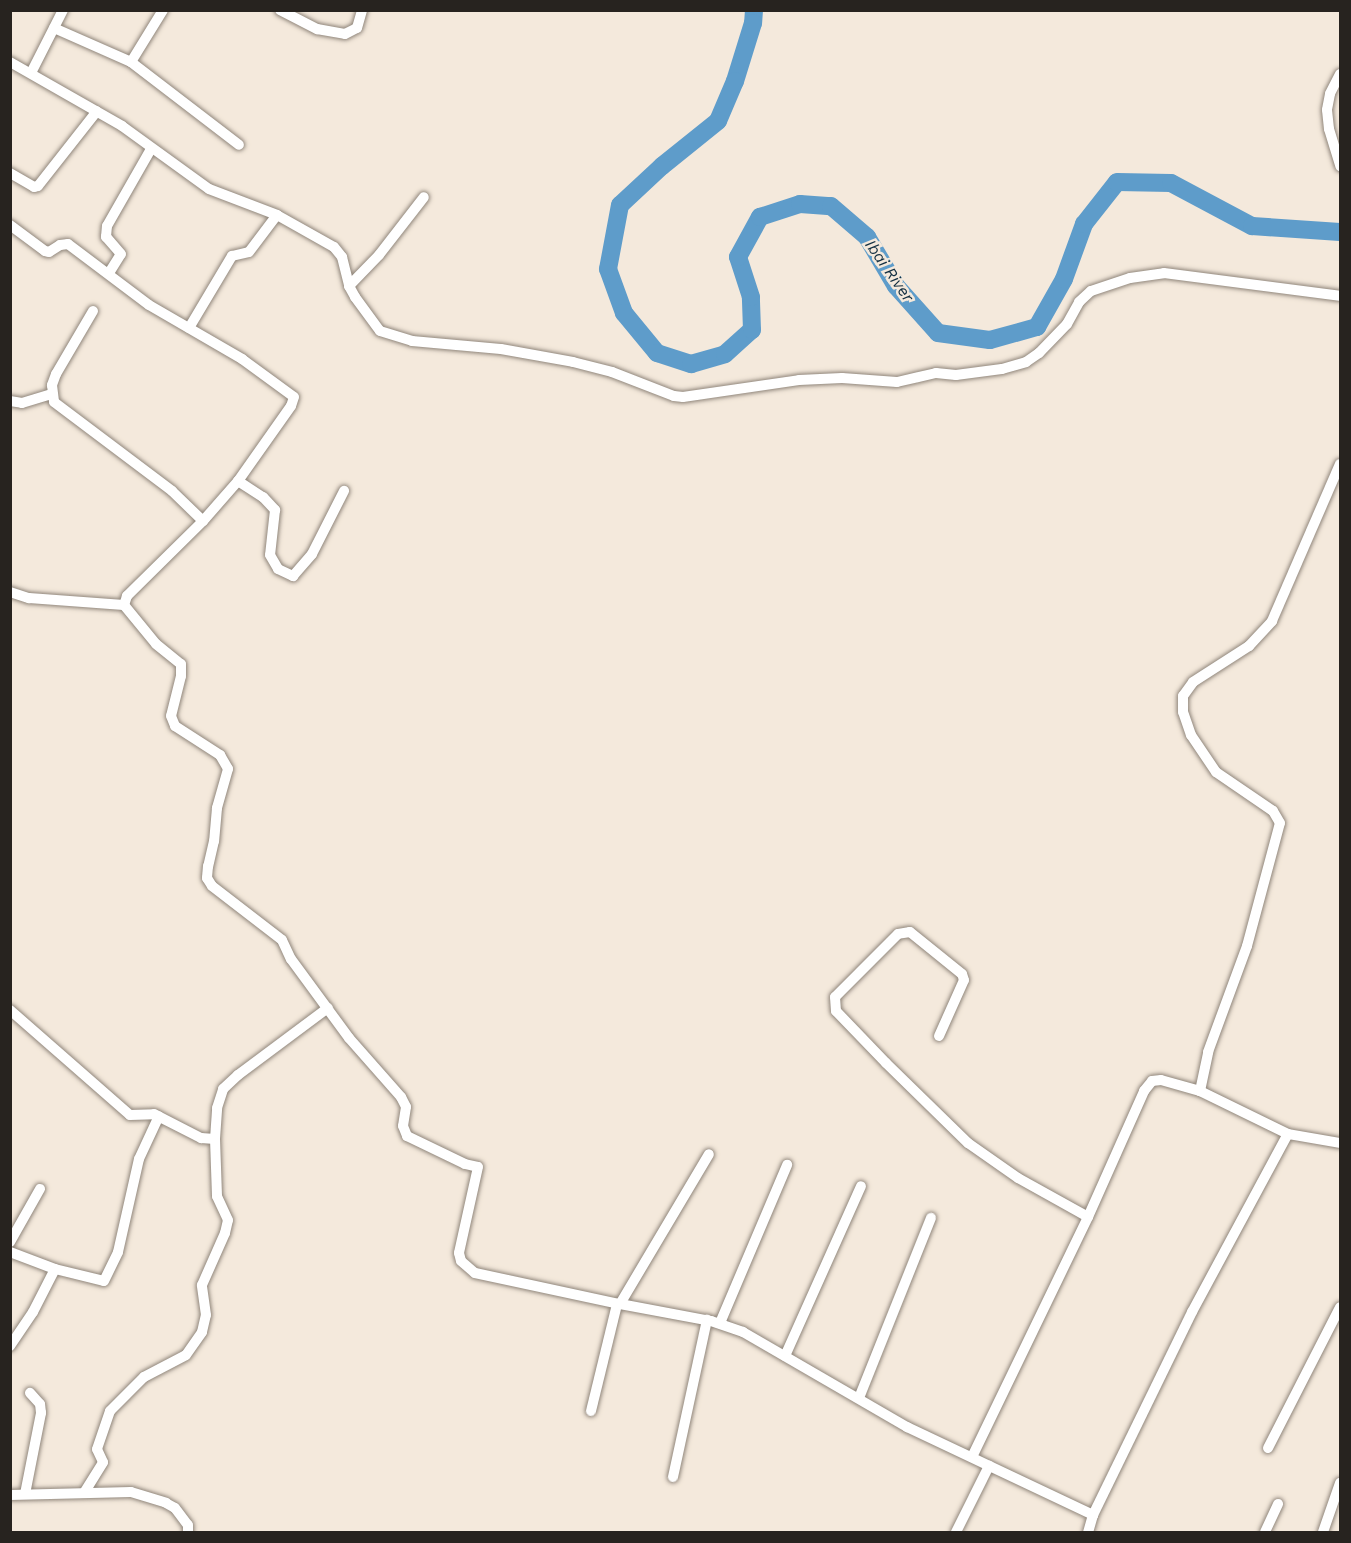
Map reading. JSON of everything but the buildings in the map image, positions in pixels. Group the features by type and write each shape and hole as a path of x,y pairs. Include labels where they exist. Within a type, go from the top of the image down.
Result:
{"street":[{"path":"31,73 63,10"},
{"path":"131,62 163,10"},
{"path":"280,10 317,28 345,34 357,28 362,10"},
{"path":"54,28 131,62 239,145"},
{"path":"10,62 97,111 208,189 277,215 339,251 349,286 361,308 380,331 412,341 501,349 573,362 612,372 683,398 799,380 842,378 897,382 936,373 967,375 1002,369 1032,358 1044,349 1067,324 1079,302 1091,291 1130,278 1164,273 1341,296"},
{"path":"1341,74 1330,94 1327,110 1329,129 1341,166"},
{"path":"10,174 34,187 38,186 97,111"},
{"path":"109,273 121,254 106,237 107,226 151,149"},
{"path":"349,286 379,255 424,197"},
{"path":"189,328 232,256 249,252 277,215"},
{"path":"10,225 45,251 49,252 60,245 68,244 149,305 242,359 294,397 291,406 238,481 203,521 127,596 124,605"},
{"path":"93,311 64,357 52,385 51,394 54,402 172,491 203,521"},
{"path":"10,401 22,403 51,394"},
{"path":"1200,1091 1208,1052 1247,946 1280,823 1274,811 1216,772 1191,735 1183,712 1183,696 1193,682 1249,646 1272,621 1341,464"},
{"path":"238,481 263,497 275,510 270,555 278,569 293,576 312,554 344,491"},
{"path":"10,592 29,598 124,605 156,644 181,664 182,676 171,712 175,726 220,755 228,769 217,808 207,878 219,894 282,940 291,959 349,1038 401,1097 406,1107 403,1126 407,1136 465,1164 478,1167 459,1253 467,1268 475,1273 720,1323 743,1332 907,1427 1093,1515"},
{"path":"939,1036 964,980 962,974 910,932 898,934 835,996 836,1011 968,1143 1018,1178 1088,1217"},
{"path":"84,1493 103,1462 97,1449 110,1411 144,1377 186,1355 202,1332 206,1315 202,1285 225,1233 228,1220 217,1196 214,1139 219,1097 228,1082 328,1008"},
{"path":"10,1010 130,1115 159,1116 201,1138 214,1139"},
{"path":"972,1457 1088,1217 1148,1085 1152,1081 1161,1080 1200,1091 1288,1134 1341,1143"},
{"path":"10,1252 55,1269 100,1282 107,1279 118,1252 139,1159 159,1116"},
{"path":"1088,1533 1093,1515 1187,1322 1288,1134"},
{"path":"591,1412 618,1304 709,1154"},
{"path":"720,1323 787,1165"},
{"path":"785,1356 861,1186"},
{"path":"10,1242 40,1189"},
{"path":"859,1398 931,1218"},
{"path":"10,1346 33,1312 55,1269"},
{"path":"1269,1448 1341,1307"},
{"path":"673,1477 707,1320"},
{"path":"25,1494 41,1413 40,1404 30,1393"},
{"path":"957,1533 990,1466"},
{"path":"1323,1533 1341,1483"},
{"path":"10,1495 131,1492 166,1503 183,1516 188,1525 188,1533"},
{"path":"1265,1533 1278,1504"}],"waterway":[{"name":"Ibai River","path":"754,10 753,23 735,81 718,121 662,166 620,205 608,269 624,313 657,353 691,364 725,354 752,330 751,297 738,257 760,217 800,204 831,206 867,237 896,286 938,333 990,340 1037,327 1064,279 1084,224 1117,182 1171,183 1252,226 1340,232"}]}
